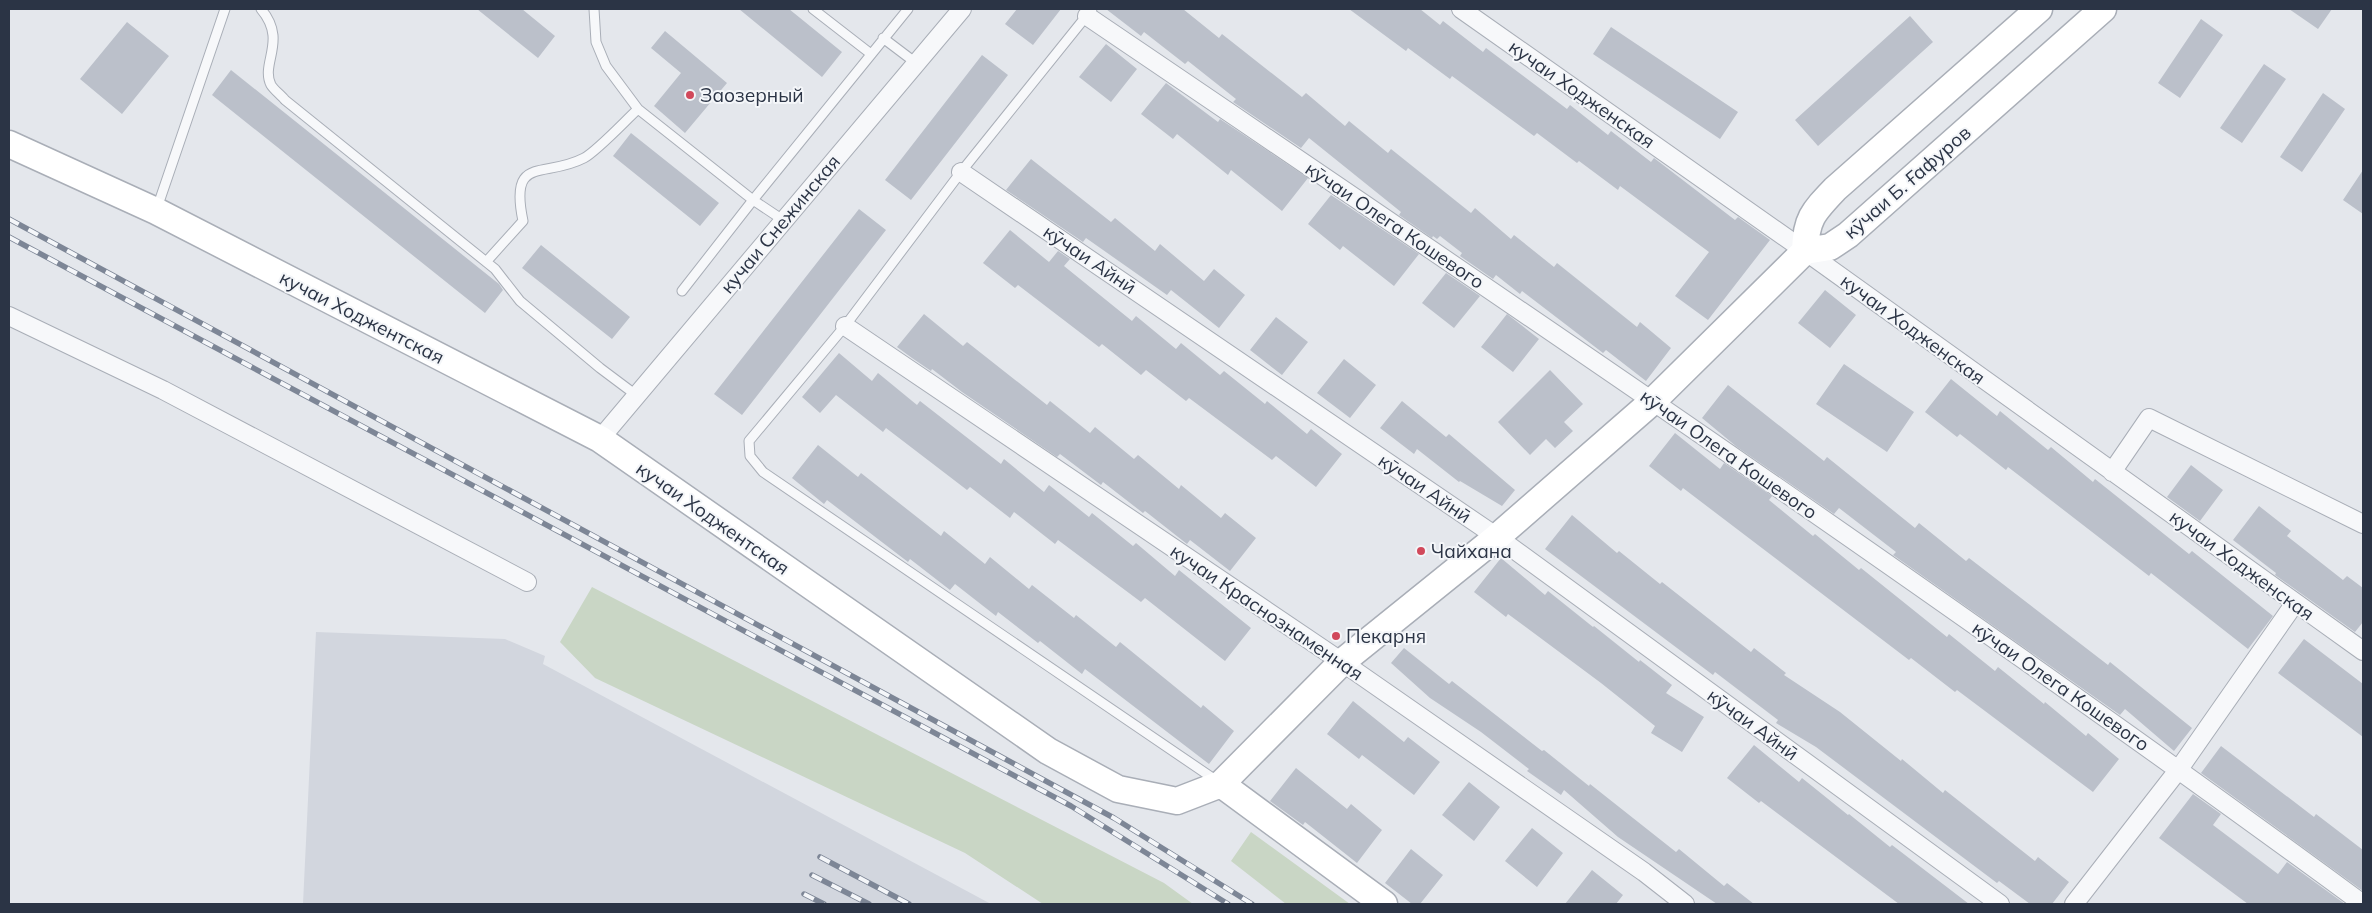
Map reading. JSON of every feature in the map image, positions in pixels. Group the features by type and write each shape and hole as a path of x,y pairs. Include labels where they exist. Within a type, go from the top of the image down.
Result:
{"main road":[{"path":"1384,904 1222,784 1342,662 1497,537 1653,401 1805,251 1806,228 1815,210 1835,189 2039,9"},
{"name":"кӯчаи Б. Ғафуров","path":"1805,251 1830,247 1848,235 2103,9"},
{"name":"кучаи Ходжентская","path":"9,144 156,211 600,439 1048,751 1118,789 1177,801 1222,784"}],"street":[{"name":"кучаи Снежинская","path":"600,439 962,9"},
{"name":"кучаи Ходженская","path":"1461,9 1805,251 2363,650"},
{"name":"кӯчаи Олега Кошевого","path":"1090,12 1653,401 2179,769 2363,904"},
{"name":"кӯчаи Айнӣ","path":"961,172 1497,537 2000,904"},
{"path":"9,316 163,390 527,582"},
{"name":"кучаи Краснознаменная","path":"846,326 1342,662 1644,872 1685,904"},
{"path":"2112,472 2149,418 2363,524"},
{"path":"2074,904 2179,769 2295,603"}],"lane":[{"path":"156,211 226,9"},
{"path":"261,9 273,27 274,50 268,75 271,86 285,100 495,269 520,301 600,368 636,395"},
{"path":"594,9 596,42 606,66 638,109 753,200 784,220"},
{"path":"813,9 871,54"},
{"path":"682,291 753,200 908,9"},
{"path":"1090,12 961,172 846,326 748,441 750,456 763,472 1222,784"},
{"path":"884,38 916,62"},
{"path":"486,262 523,221 518,198 522,182 533,171 546,170 584,158 638,109"}],"shaded area":[{"path":"316,632 505,639 545,656 543,664 991,904 303,904"}],"green space":[{"path":"592,587 1164,883 1193,904 1043,904 965,853 595,678 560,642"},
{"path":"1251,832 1350,904 1286,904 1231,861"}],"building":[{"path":"477,9 522,9 555,36 538,58"},
{"path":"739,9 789,9 842,52 822,77"},
{"path":"1017,9 1061,9 1033,45 1005,24"},
{"path":"1106,9 1183,9 1219,38 1222,34 1302,97 1306,93 1345,126 1349,121 1388,153 1391,149 1471,213 1475,208 1511,239 1514,235 1554,267 1557,263 1637,327 1640,322 1671,348 1646,381 1606,350 1603,353 1522,291 1520,294 1496,275 1493,279 1460,256 1462,253 1440,236 1437,239 1433,236 1432,238 1399,215 1401,212 1309,138 1301,148 1233,102 1236,99 1188,61 1185,64 1144,32 1141,36"},
{"path":"1349,9 1420,9 1440,25 1443,21 1483,52 1486,48 1567,109 1570,105 1608,135 1611,131 1651,162 1654,158 1735,220 1738,217 1770,240 1708,320 1675,296 1709,252 1620,186 1618,190 1579,161 1577,163 1537,133 1534,136 1452,76 1450,79 1408,48 1406,51"},
{"path":"2289,9 2332,9 2318,29"},
{"path":"1910,16 1933,42 1818,146 1795,120"},
{"path":"2201,19 2223,35 2180,98 2158,83"},
{"path":"127,22 169,56 122,114 80,79"},
{"path":"1611,27 1738,112 1720,139 1593,54"},
{"name":"Заозерный","path":"665,31 727,83 685,133 654,106 681,73 651,48"},
{"path":"1106,44 1137,69 1111,102 1079,77"},
{"path":"982,55 1008,75 911,200 885,180"},
{"path":"2264,64 2286,79 2242,143 2220,128"},
{"path":"231,70 499,284 503,290 485,313 212,95"},
{"path":"1166,83 1218,122 1220,119 1308,178 1282,211 1231,170 1228,175 1177,134 1173,139 1141,114"},
{"path":"2323,93 2345,109 2302,172 2280,157"},
{"path":"631,133 719,203 700,226 613,156"},
{"path":"1031,159 1111,222 1115,218 1155,251 1160,244 1204,281 1214,269 1245,295 1219,328 1171,290 1167,295 1086,238 1083,242 1006,190"},
{"path":"2363,170 2363,214 2343,200"},
{"path":"1331,195 1419,254 1394,286 1343,246 1340,250 1308,224"},
{"path":"859,209 886,230 742,415 714,394"},
{"path":"1010,230 1049,262 1058,251 1070,259 1064,266 1132,321 1136,316 1176,349 1181,343 1220,375 1224,371 1265,404 1267,401 1307,434 1311,429 1342,454 1316,487 1276,456 1272,460 1189,398 1186,401 1146,370 1141,375 1102,344 1099,347 1018,285 1015,288 983,263"},
{"path":"541,245 630,317 612,339 522,268"},
{"path":"1446,273 1480,296 1454,328 1422,303"},
{"path":"1825,290 1856,315 1830,348 1798,323"},
{"path":"924,314 963,346 967,342 1047,405 1050,401 1090,433 1095,427 1134,459 1138,455 1179,489 1181,485 1221,518 1225,513 1256,538 1230,571 1190,540 1187,544 1145,511 1143,513 1103,482 1101,485 1060,454 1057,457 962,392 932,369 931,371 897,347"},
{"path":"1507,314 1539,339 1513,372 1481,347"},
{"path":"1276,317 1308,342 1282,375 1250,350"},
{"path":"839,353 872,381 878,373 917,405 920,401 1001,464 1004,459 1044,492 1049,485 1089,517 1092,513 1133,546 1136,543 1175,576 1179,570 1251,628 1225,661 1145,598 1141,602 1058,540 1055,544 1014,512 1010,518 970,487 967,490 886,428 883,432 836,395 820,413 802,397"},
{"path":"1344,359 1376,385 1350,418 1317,393"},
{"path":"1844,364 1914,412 1887,452 1816,404"},
{"path":"1550,370 1583,404 1564,422 1573,431 1555,448 1546,439 1530,455 1498,422"},
{"path":"1951,379 1997,416 2000,411 2048,450 2051,447 2093,482 2095,479 2189,554 2192,551 2273,616 2248,649 2151,573 2149,576 2008,467 2006,470 1960,434 1957,437 1925,412"},
{"path":"1728,385 1824,461 1827,457 1915,528 1919,523 1966,561 1969,558 2108,665 2110,662 2192,728 2174,751 2125,709 2120,715 1893,555 1896,552 1839,508 1834,514 1737,447 1702,418"},
{"path":"1402,401 1446,437 1449,434 1515,490 1502,506 1459,482 1417,449 1414,454 1380,428"},
{"path":"1675,433 1720,469 1724,463 1772,496 1769,500 1813,536 1815,534 1859,570 1861,568 1947,637 1949,634 1995,671 1998,667 2086,736 2088,733 2119,759 2093,792 1957,690 1955,692 1911,658 1909,660 1683,488 1681,491 1649,466"},
{"path":"818,445 858,477 861,473 941,536 944,531 985,564 990,557 1029,589 1032,585 1074,618 1076,615 1116,647 1120,642 1201,708 1203,705 1234,731 1209,764 1085,669 1082,674 1040,641 1038,643 998,612 996,616 955,584 950,590 910,559 908,562 827,500 824,504 792,478"},
{"path":"2191,465 2223,490 2200,521 2167,497"},
{"path":"2259,506 2291,531 2287,536 2343,580 2347,576 2363,588 2363,622 2355,632 2275,575 2276,573 2233,540"},
{"path":"1572,515 1617,553 1619,551 1660,584 1662,582 1751,652 1754,648 1786,673 1784,675 1840,712 1901,761 1902,759 1943,793 1945,790 2035,861 2038,857 2069,882 2052,904 2030,904 1999,881 1997,883 1816,747 1776,723 1778,720 1715,672 1713,675 1545,549"},
{"path":"1501,558 1545,595 1548,591 1639,662 1640,660 1672,685 1666,693 1704,717 1682,752 1651,733 1655,726 1601,683 1508,614 1506,617 1474,592"},
{"path":"2304,639 2363,684 2363,737 2278,673"},
{"path":"1404,648 1449,684 1452,681 1542,751 1544,750 1589,786 1590,784 1676,852 1679,849 1724,886 1727,883 1754,904 1717,904 1618,837 1564,790 1561,795 1527,771 1529,769 1481,732 1430,698 1391,663"},
{"path":"1353,701 1404,742 1408,737 1440,762 1414,795 1362,755 1359,759 1327,734"},
{"path":"1754,745 1799,782 1802,778 1890,847 1892,845 1969,904 1899,904 1761,801 1759,803 1727,778"},
{"path":"2221,746 2314,817 2316,814 2363,850 2363,891 2201,773"},
{"path":"1296,768 1347,809 1351,804 1382,830 1357,863 1305,822 1303,825 1270,801"},
{"path":"1469,782 1500,807 1474,841 1442,815"},
{"path":"2193,794 2221,814 2213,825 2278,874 2287,862 2345,904 2248,904 2159,838"},
{"path":"1532,828 1563,853 1537,887 1505,861"},
{"path":"1411,849 1443,875 1420,904 1412,904 1385,883"},
{"path":"1592,870 1623,895 1616,904 1565,904"}],"railway":[{"path":"9,219 1114,818 1252,904"},
{"path":"9,237 1071,806 1228,904"},
{"path":"820,857 909,904"},
{"path":"812,875 869,904"},
{"path":"804,894 824,904"}],"place":[{"name":"Заозерный","path":"690,95"},
{"name":"Чайхана","path":"1421,551"},
{"name":"Пекарня","path":"1336,636"}]}
